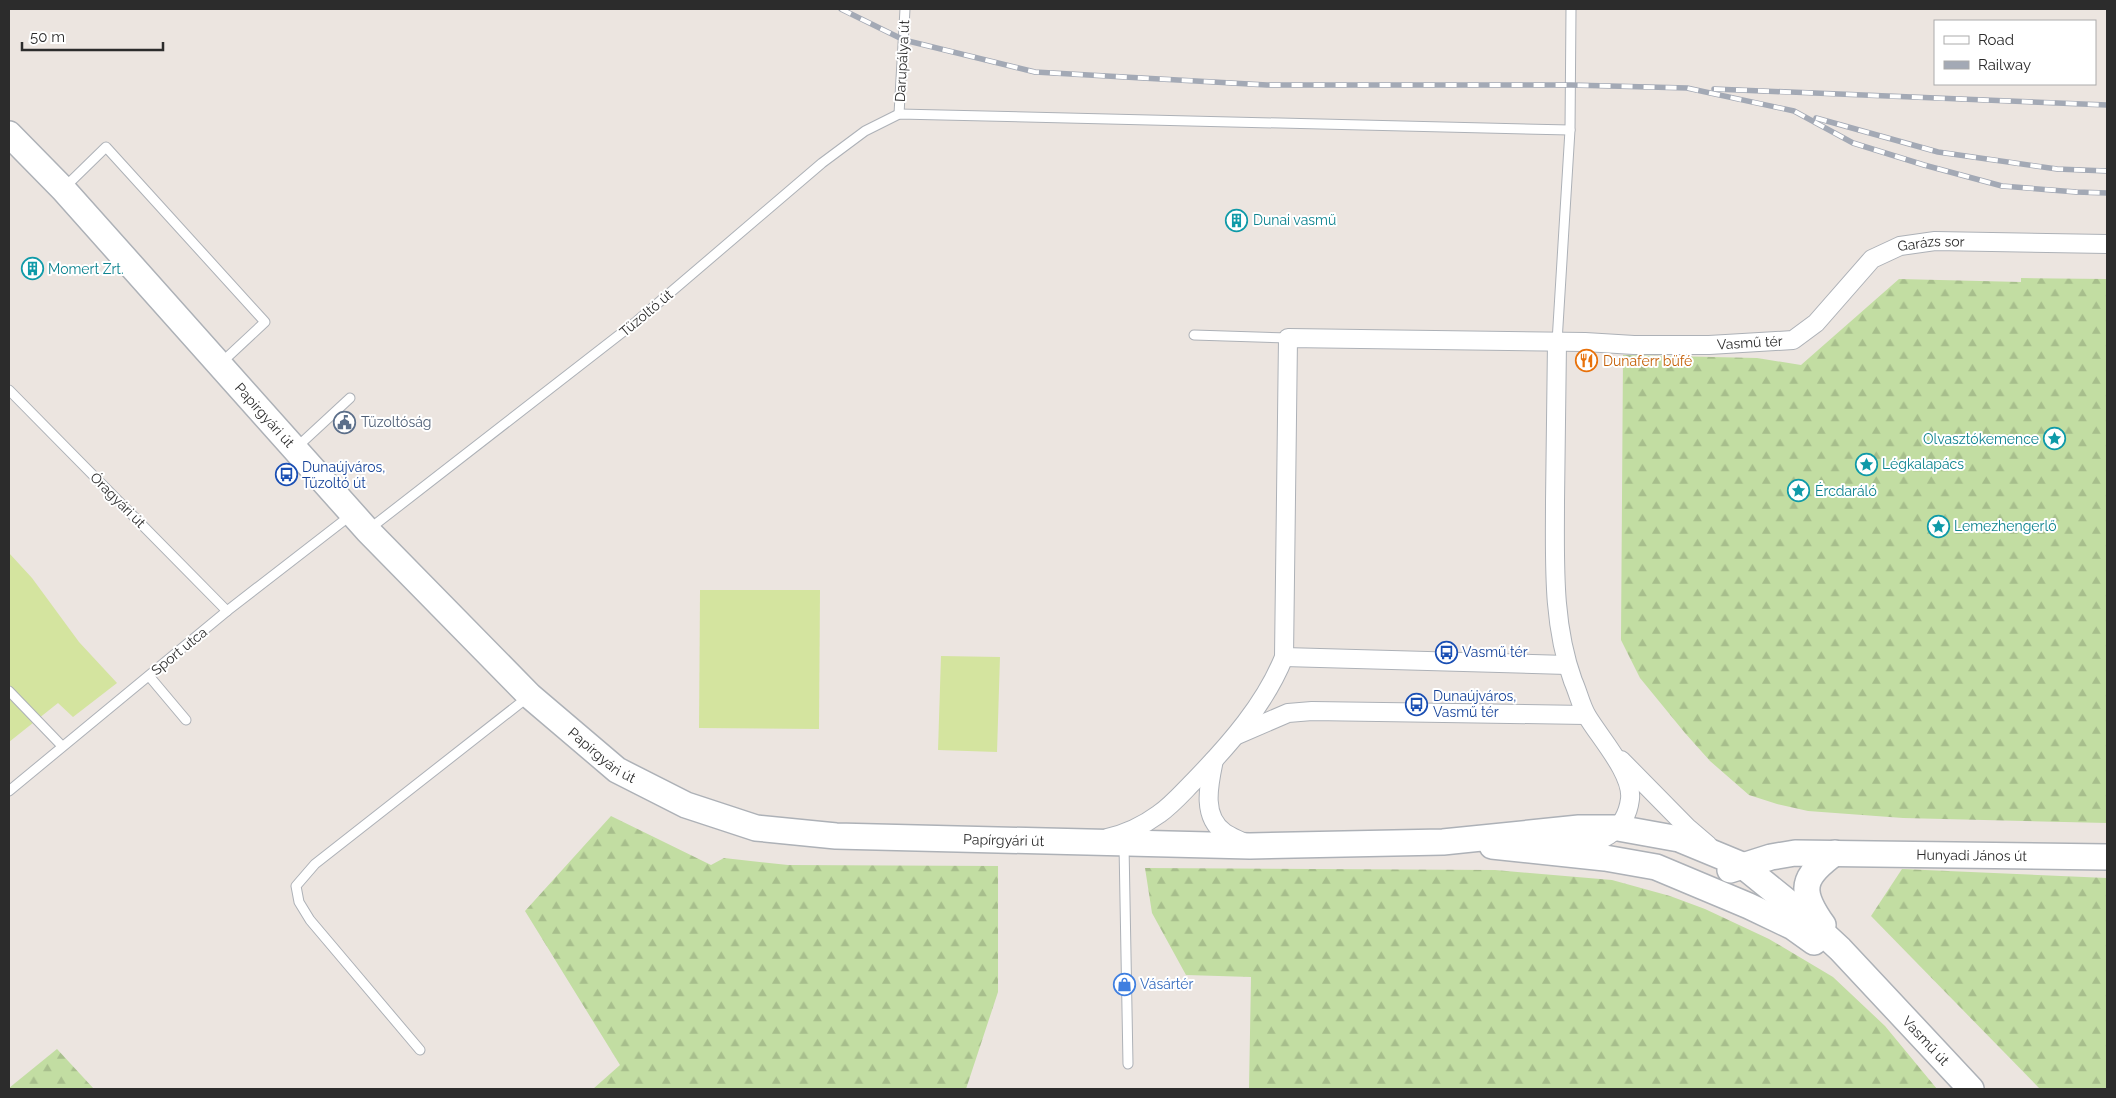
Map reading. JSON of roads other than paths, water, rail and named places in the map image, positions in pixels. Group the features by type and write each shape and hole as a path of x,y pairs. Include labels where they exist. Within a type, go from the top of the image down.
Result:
{"street":[{"name":"Papírgyári út","path":"9,134 63,189 360,522 530,696 617,770 686,805 756,828 836,836 1250,846 1443,842"},
{"name":"Garázs sor","path":"1793,340 1816,323 1872,259 1900,246 1936,241 2107,244"},
{"name":"Vasmű tér","path":"1288,338 1634,345 1709,345 1793,340"},
{"path":"1089,842 1119,835 1158,815 1214,760 1275,680 1284,657 1288,338"},
{"path":"1533,850 1581,847 1603,840 1618,828 1627,815 1630,797 1625,776 1609,748 1586,715 1567,665 1562,642 1554,581 1556,342"},
{"path":"1284,657 1567,665"},
{"path":"1234,736 1288,713 1312,710 1586,715"},
{"path":"1609,748 1694,833 1708,845 1742,866 1800,912 1840,949 1879,992"},
{"path":"1214,760 1208,789 1209,808 1213,820 1224,832 1250,846"},
{"path":"1443,842 1579,828 1618,828 1679,839 1742,866"},
{"path":"1443,842 1605,858 1709,875 1742,866"},
{"name":"Hunyadi János út","path":"1742,866 1795,853 2107,857"},
{"path":"1835,853 1816,867 1806,889 1808,901 1815,914 1840,949"},
{"path":"1656,867 1705,886 1794,927 1879,992"},
{"name":"Vasmű út","path":"1879,992 1971,1089"}],"lane":[{"name":"Darupálya út","path":"899,114 905,9"},
{"path":"1556,342 1570,130 1571,9"},
{"path":"899,114 1570,130"},
{"name":"Tűzoltó út","path":"360,522 392,512 637,321 822,163 865,130 899,114"},
{"path":"63,189 106,147 265,322 220,364"},
{"path":"1194,335 1288,338"},
{"name":"Óragyári út","path":"9,390 227,611"},
{"path":"295,449 350,398"},
{"name":"Sport utca","path":"9,791 227,611 360,522"},
{"path":"149,676 186,720"},
{"path":"9,691 62,746"},
{"path":"420,1050 310,920 299,902 296,886 315,864 530,696"},
{"path":"1124,842 1128,1064"}],"railway":[{"path":"841,9 904,40 1035,72 1267,85 1571,85 1687,88 1794,111 1853,143 2002,186 2107,193"},
{"path":"1714,89 2107,105"},
{"path":"1816,118 1938,152 2057,169 2107,171"}],"place":[{"name":"Dunai vasmű","path":"1237,220"},
{"name":"Momert Zrt.","path":"32,269"},
{"name":"Dunaferr büfé","path":"1587,361"},
{"name":"Tűzoltóság","path":"345,422"},
{"name":"Olvasztókemence","path":"2055,439"},
{"name":"Légkalapács","path":"1866,464"},
{"name":"Dunaújváros, Tűzoltó út","path":"286,475"},
{"name":"Ércdaráló","path":"1799,491"},
{"name":"Lemezhengerlő","path":"1938,526"},
{"name":"Vasmű tér","path":"1446,652"},
{"name":"Dunaújváros, Vasmű tér","path":"1417,704"},
{"name":"Vásártér","path":"1124,984"}]}
